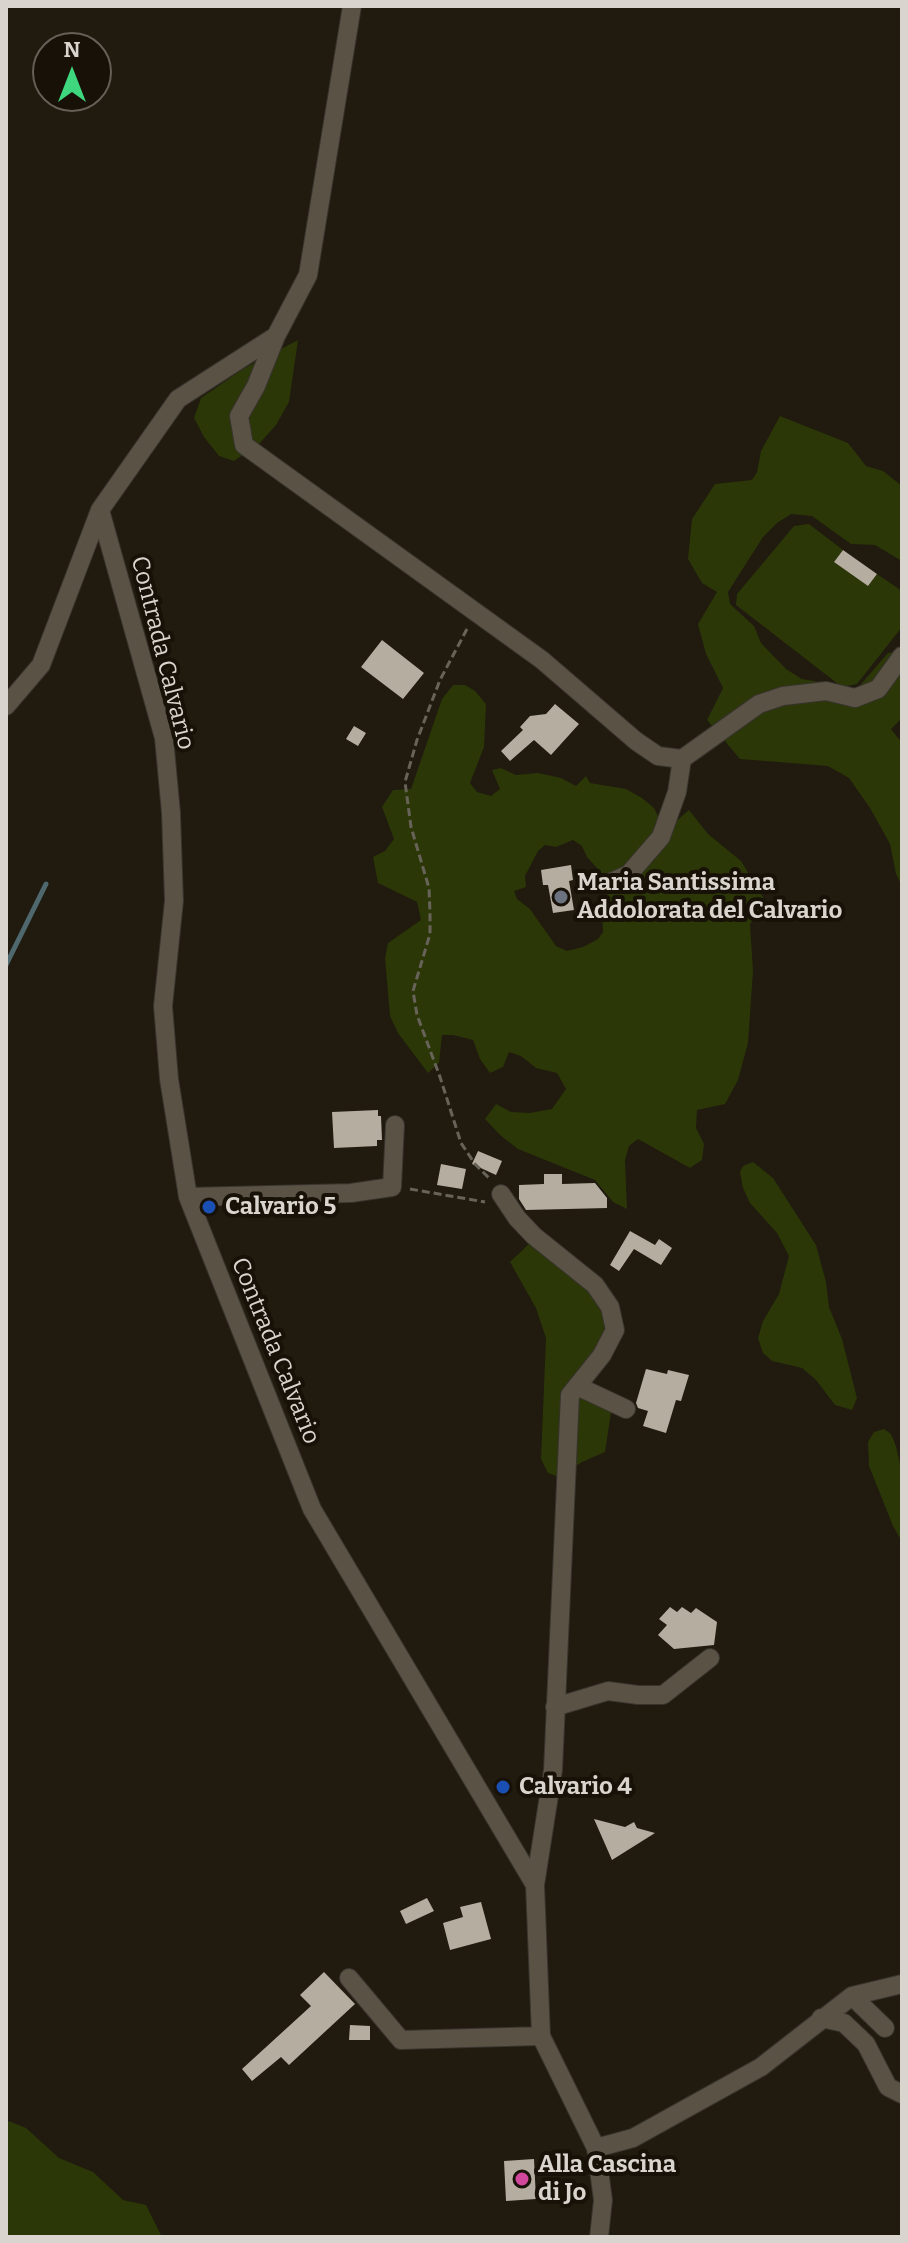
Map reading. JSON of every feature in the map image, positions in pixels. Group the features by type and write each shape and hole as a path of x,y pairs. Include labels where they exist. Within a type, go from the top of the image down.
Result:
{"street":[{"path":"352,6 308,275 239,416 244,445 542,660 636,741 658,756 682,759 759,704 783,696 826,691 855,698 878,689 902,656"},
{"path":"6,706 41,665 100,510 178,399 276,336"},
{"name":"Contrada Calvario","path":"100,510 164,738 174,901 163,1006 169,1079 188,1197 312,1509 535,1885 541,2036 596,2148 603,2200 599,2237"},
{"path":"607,884 629,874 661,837 677,792 682,759"},
{"path":"188,1197 351,1193 392,1187 395,1125"},
{"path":"501,1194 517,1218 595,1285 610,1307 615,1330 602,1355 570,1395 553,1770 535,1885"},
{"path":"577,1386 626,1409"},
{"path":"555,1707 608,1691 663,1695 710,1658"},
{"path":"349,1978 401,2040 541,2036"},
{"path":"596,2148 633,2138 761,2067 852,1996 902,1984"},
{"path":"852,1996 885,2028"},
{"path":"821,2018 844,2023 866,2044 888,2087 902,2094"}],"path":[{"path":"392,1187 430,1190 488,1202 501,1194 461,1143 417,1015 413,991 430,934 430,913 429,888 411,827 405,782 410,760 440,680 467,631 473,610"}],"green space":[{"path":"298,340 289,402 276,425 259,444 234,461 219,456 194,418 201,398 243,369"},
{"path":"780,416 848,443 866,466 883,471 902,486 902,561 875,545 851,544 812,516 791,514 763,537 728,592 730,604 754,626 761,643 786,669 802,679 820,682 841,693 856,690 888,653 897,651 902,658 902,718 891,729 902,743 902,886 896,874 890,844 849,778 828,766 740,759 707,720 723,688 706,654 698,624 717,592 702,583 688,559 692,519 715,484 752,480 757,472 761,451"},
{"path":"809,524 843,550 834,562 868,586 877,574 902,591 902,627 857,684 842,687 736,605 737,594 794,526"},
{"path":"453,685 465,685 486,704 484,747 470,783 477,792 491,796 500,789 492,770 501,768 516,775 538,773 561,778 576,786 586,776 590,783 626,789 642,798 654,808 660,820 657,837 632,866 606,878 587,857 582,846 573,840 556,847 545,845 538,851 525,876 526,887 514,891 517,899 530,909 556,946 567,951 598,939 603,932 602,908 609,889 634,877 666,830 689,810 708,834 741,861 766,902 750,924 753,971 748,1043 738,1080 725,1104 697,1110 696,1128 704,1144 702,1160 690,1168 638,1139 629,1146 625,1160 627,1209 613,1202 595,1180 518,1149 485,1119 496,1104 511,1112 552,1109 566,1089 557,1073 536,1068 521,1056 509,1052 503,1067 490,1073 480,1059 473,1040 442,1035 439,1063 428,1073 398,1033 390,1016 385,958 388,943 421,920 417,902 378,883 373,857 385,851 394,839 382,807 393,790 411,789 442,699"},
{"path":"753,1162 773,1178 816,1245 829,1307 842,1339 857,1398 852,1410 835,1405 816,1380 802,1368 772,1361 763,1353 758,1338 763,1321 779,1294 789,1256 777,1233 750,1203 743,1188 740,1172 743,1166"},
{"path":"534,1239 590,1284 613,1324 571,1390 612,1406 605,1452 559,1477 548,1473 541,1459 546,1338 536,1308 510,1262"},
{"path":"884,1429 891,1434 896,1446 902,1473 902,1542 869,1466 868,1442 874,1432"},
{"path":"6,2120 26,2128 59,2158 93,2172 123,2200 146,2205 162,2237 6,2237"}],"building":[{"path":"843,550 877,574 868,586 834,562"},
{"path":"382,640 424,673 403,699 361,667"},
{"path":"555,704 579,724 551,755 534,740 510,761 501,751 523,730 520,727 530,716 546,714"},
{"path":"354,726 366,733 358,746 346,739"},
{"name":"Maria Santissima Addolorata del Calvario","path":"571,865 573,880 569,881 574,910 553,913 548,885 543,885 541,870"},
{"path":"378,1110 382,1140 377,1140 377,1146 334,1148 332,1112"},
{"path":"478,1151 502,1161 496,1175 472,1164"},
{"path":"441,1164 466,1169 462,1189 437,1185"},
{"path":"544,1174 562,1174 562,1184 595,1183 607,1198 607,1208 526,1210 519,1199 519,1185 544,1184"},
{"path":"630,1231 655,1245 659,1239 672,1248 661,1265 634,1249 619,1271 610,1265"},
{"path":"646,1369 689,1375 681,1401 676,1400 666,1433 643,1426 648,1411 638,1408 636,1403"},
{"path":"670,1607 677,1612 682,1607 691,1613 696,1608 717,1622 714,1645 674,1649 658,1635 667,1625 659,1619"},
{"path":"594,1819 625,1827 634,1822 637,1828 655,1833 612,1860"},
{"path":"427,1898 434,1911 406,1924 400,1911"},
{"path":"481,1902 491,1939 450,1950 443,1923 463,1917 460,1907"},
{"path":"324,1972 355,2004 289,2065 281,2057 252,2081 242,2069 311,2006 300,1995"},
{"path":"350,2025 370,2026 370,2040 349,2040"},
{"path":"534,2159 536,2199 506,2201 504,2161"}],"waterway":[{"path":"6,965 46,884"}],"place":[{"name":"Maria Santissima Addolorata del Calvario","path":"561,897"},
{"name":"Calvario 5","path":"209,1207"},
{"name":"Calvario 4","path":"503,1787"},
{"name":"Alla Cascina di Jo","path":"522,2179"}]}
